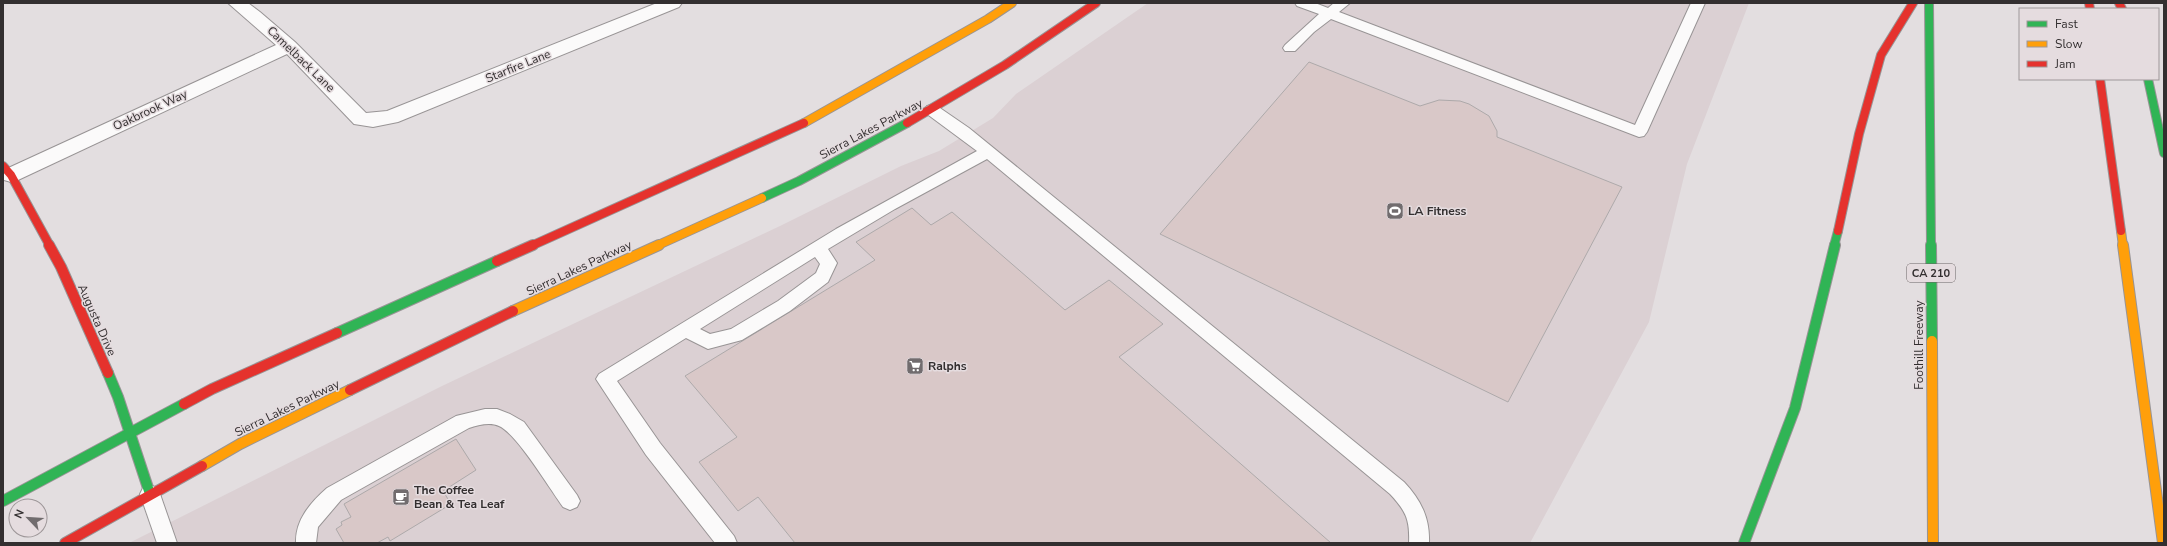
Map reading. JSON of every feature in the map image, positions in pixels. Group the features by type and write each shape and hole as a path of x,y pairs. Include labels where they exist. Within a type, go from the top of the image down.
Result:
{"main road":[{"path":"3,501 131,432 233,380 817,117 988,19 1012,3"},
{"name":"Sierra Lakes Parkway","path":"65,543 240,444 542,297 799,180 932,110 1005,65 1096,3"},
{"path":"1744,543 1795,408 1826,287 1859,134 1881,55 1913,3"},
{"name":"Foothill Freeway","path":"1929,3 1933,543"},
{"path":"2100,80 2163,543"},
{"path":"2148,80 2164,153"},
{"name":"Augusta Drive","path":"7,170 61,267 118,397 131,432 150,494"}],"street":[{"name":"Camelback Lane","path":"237,3 260,20 290,46 361,119"},
{"name":"Starfire Lane","path":"361,119 373,120 391,117 674,3"},
{"name":"Oakbrook Way","path":"7,170 290,46"}],"lane":[{"path":"1302,3 1639,132 1698,3"},
{"path":"1290,48 1308,29 1343,3"},
{"path":"932,110 987,152 1397,488 1413,505 1420,525 1419,543"},
{"path":"727,543 652,449 605,379 818,248 943,175 987,152"},
{"path":"686,330 708,342 736,334 784,306 822,277 829,263 818,248"},
{"path":"306,543 309,524 320,507 334,494 463,422 479,417 495,416 508,420 517,428 570,501"},
{"path":"150,494 167,543"}],"shaded area":[{"path":"1148,3 1749,3 1687,164 1649,322 1530,543 129,543 442,386 780,226 901,166 939,151 993,118 1016,94"}],"building":[{"name":"LA Fitness","path":"1309,62 1420,106 1439,100 1460,101 1469,104 1489,116 1497,131 1497,137 1622,187 1508,402 1160,234"},
{"name":"Ralphs","path":"912,208 931,225 952,212 1065,310 1109,280 1163,324 1119,357 1331,543 795,543 758,497 738,511 699,462 737,437 685,376 875,260 856,242"},
{"name":"The Coffee Bean & Tea Leaf","path":"456,439 476,470 443,491 451,504 390,541 388,537 377,543 344,543 336,529 342,525 341,522 351,517 344,504"}],"traffic: fast":[{"path":"1929,3 1932,341"},
{"path":"2148,80 2164,153"},
{"path":"762,198 799,181 907,123"},
{"path":"1744,543 1795,408 1838,231"},
{"path":"337,333 497,261"},
{"path":"108,373 118,397 150,494"},
{"path":"3,501 184,404"}],"traffic: slow":[{"path":"804,123 988,19 1012,3"},
{"path":"513,311 762,198"},
{"path":"2121,231 2163,543"},
{"path":"1932,341 1933,543"},
{"path":"202,466 240,444 350,390"}],"traffic: jam":[{"path":"907,123 1005,65 1096,3"},
{"path":"1838,231 1859,134 1881,55 1913,3"},
{"path":"2089,3 2090,8"},
{"path":"2119,3 2122,8"},
{"path":"2100,80 2121,231"},
{"path":"497,261 804,123"},
{"path":"3,166 11,175 61,267 108,373"},
{"path":"350,390 513,311"},
{"path":"184,404 212,389 337,333"},
{"path":"65,543 202,466"}],"place":[{"name":"LA Fitness","path":"1395,211"},
{"name":"Ralphs","path":"915,366"},
{"name":"The Coffee Bean & Tea Leaf","path":"401,497"}]}
